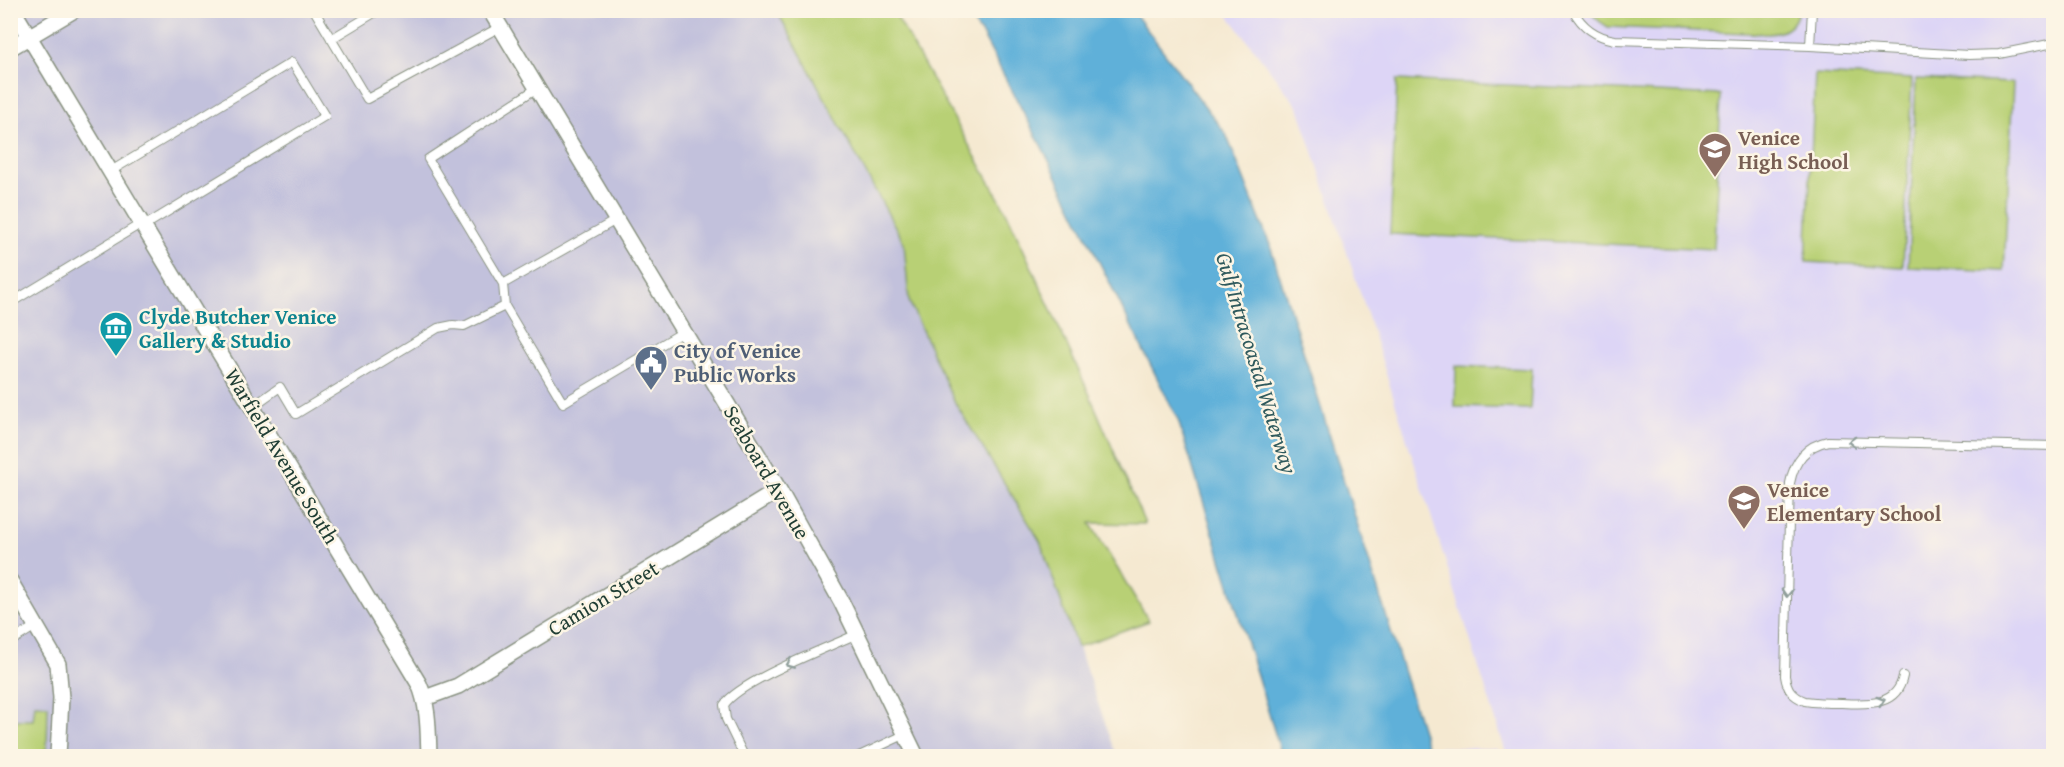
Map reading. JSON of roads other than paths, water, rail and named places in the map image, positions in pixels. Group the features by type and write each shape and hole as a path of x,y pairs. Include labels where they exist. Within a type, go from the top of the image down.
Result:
{"street":[{"name":"Warfield Avenue South","path":"13,10 419,684 425,698 429,756"},
{"path":"10,48 74,10"},
{"name":"Seaboard Avenue","path":"490,10 778,490 841,601 916,756"},
{"name":"Camion Street","path":"425,698 458,686 778,490"},
{"path":"10,580 58,664 61,679 58,756"}],"lane":[{"path":"314,10 367,99 500,27"},
{"path":"331,39 379,10"},
{"path":"1573,10 1588,30 1609,39 1810,46 1969,55 1999,54 2054,43"},
{"path":"1810,46 1812,10"},
{"path":"10,288 17,299 325,116 292,62 111,171"},
{"path":"537,88 429,159 503,284 505,306 563,403 683,332"},
{"path":"503,284 616,220"},
{"path":"252,406 280,387 296,414 438,328 453,325 464,326 505,306"},
{"path":"1903,676 1901,684 1893,695 1874,704 1804,701 1795,697 1788,688 1785,676 1790,483 1794,466 1812,447 1824,442 2054,446"},
{"path":"10,642 37,625"},
{"path":"744,756 726,719 724,705 729,697 773,672 857,633"},
{"path":"860,756 906,734"}],"water":[{"name":"Gulf Intracoastal Waterway","path":"965,11 1133,11 1226,134 1270,245 1430,756 1282,756 1178,420 1043,149 983,36"}],"place":[{"name":"Venice High School","path":"1715,178"},
{"name":"Clyde Butcher Venice Gallery & Studio","path":"116,357"},
{"name":"City of Venice Public Works","path":"651,391"},
{"name":"Venice Elementary School","path":"1744,530"}]}
